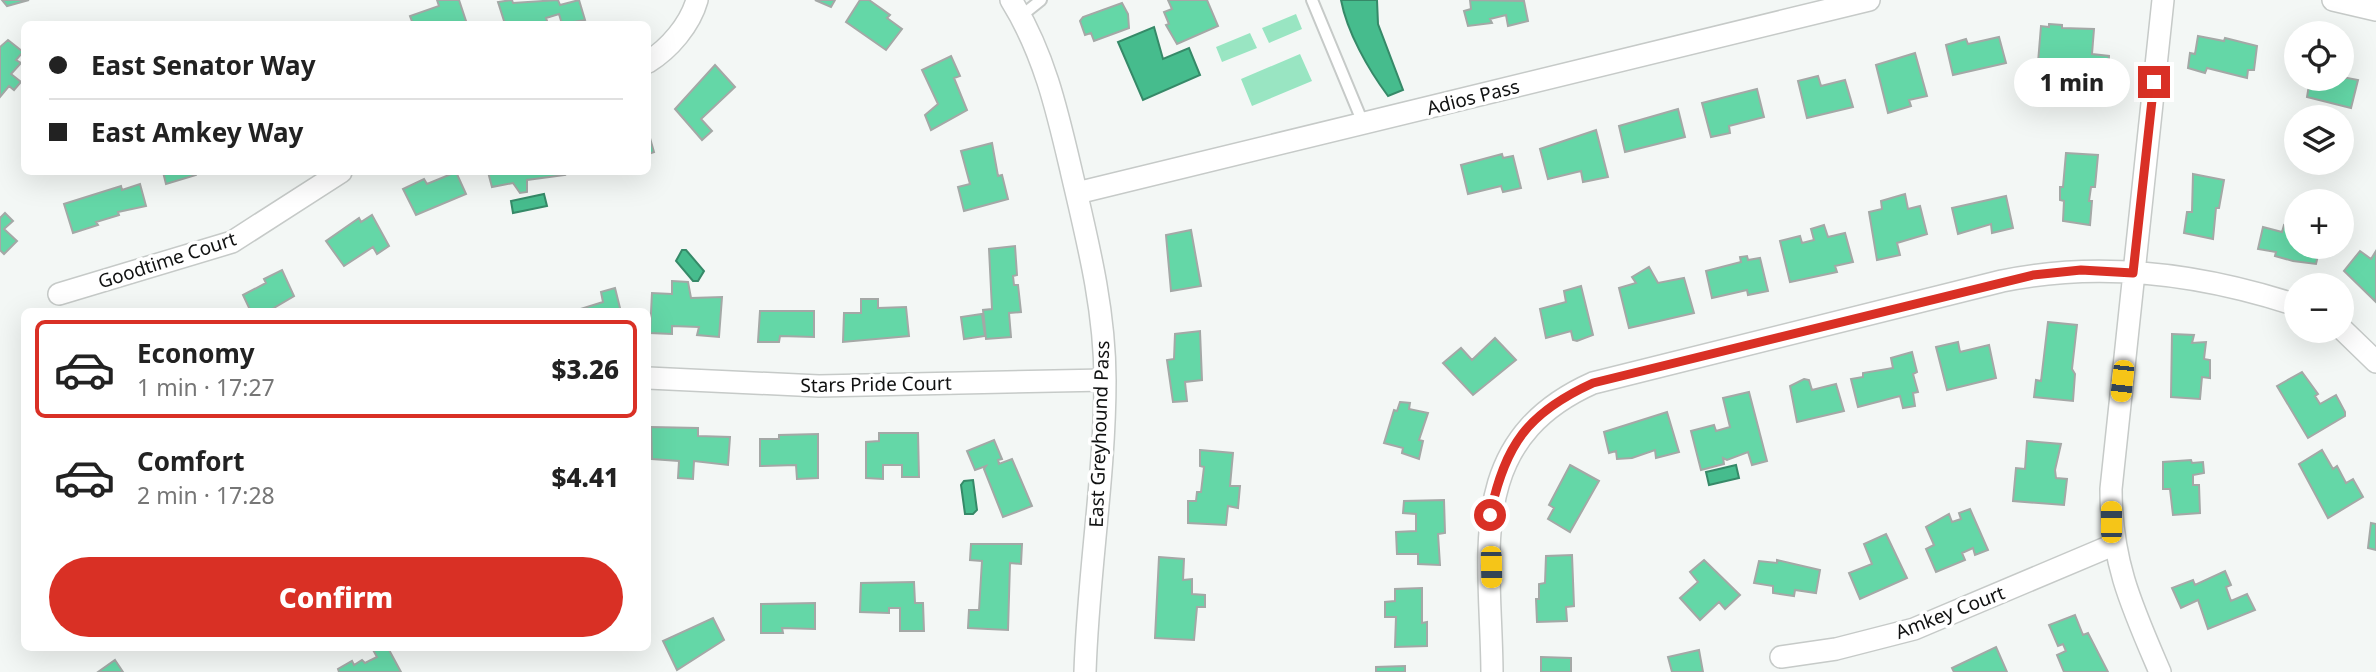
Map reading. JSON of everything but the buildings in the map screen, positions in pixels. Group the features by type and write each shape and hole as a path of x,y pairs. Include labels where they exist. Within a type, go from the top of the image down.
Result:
{"street":[{"path":"651,60 673,42 689,20 698,0"},
{"name":"Adios Pass","path":"1077,193 1868,0"},
{"path":"2160,672 2126,593 2113,545 2111,489 2163,0"},
{"path":"2333,0 2376,10"},
{"name":"East Greyhound Pass","path":"1016,8 1043,62 1055,100 1098,291 1105,380 1085,672"},
{"name":"Goodtime Court","path":"59,295 232,242 336,175"},
{"path":"1492,672 1490,515 1499,475 1524,432 1543,411 1567,395 1593,383 2002,281 2063,271 2165,275 2284,302"},
{"path":"2354,341 2376,362"},
{"name":"Stars Pride Court","path":"651,379 819,386 1105,380"},
{"name":"Amkey Court","path":"1781,657 1836,649 1914,629 2113,545"}],"lane":[{"path":"1016,8 1041,0"},
{"path":"1312,0 1363,123"}],"shaded area":[{"path":"1341,0 1377,0 1378,24 1403,90 1388,96 1380,85 1353,37"},
{"path":"1296,14 1302,29 1269,43 1262,28"},
{"path":"1154,27 1163,59 1189,48 1200,75 1143,100 1118,42"},
{"path":"1250,33 1257,48 1222,62 1216,47"},
{"path":"1300,54 1312,81 1252,106 1241,79"},
{"path":"544,194 547,206 513,213 511,201"},
{"path":"682,250 686,250 704,271 698,281 693,281 676,261"},
{"path":"1736,465 1739,478 1709,485 1706,472"},
{"path":"973,480 977,510 973,514 965,514 961,485 964,481"}],"route":[{"path":"1490,515 1499,475 1511,450 1524,432 1543,411 1567,395 1593,383 2002,281 2063,271 2133,273 2154,82"}]}
